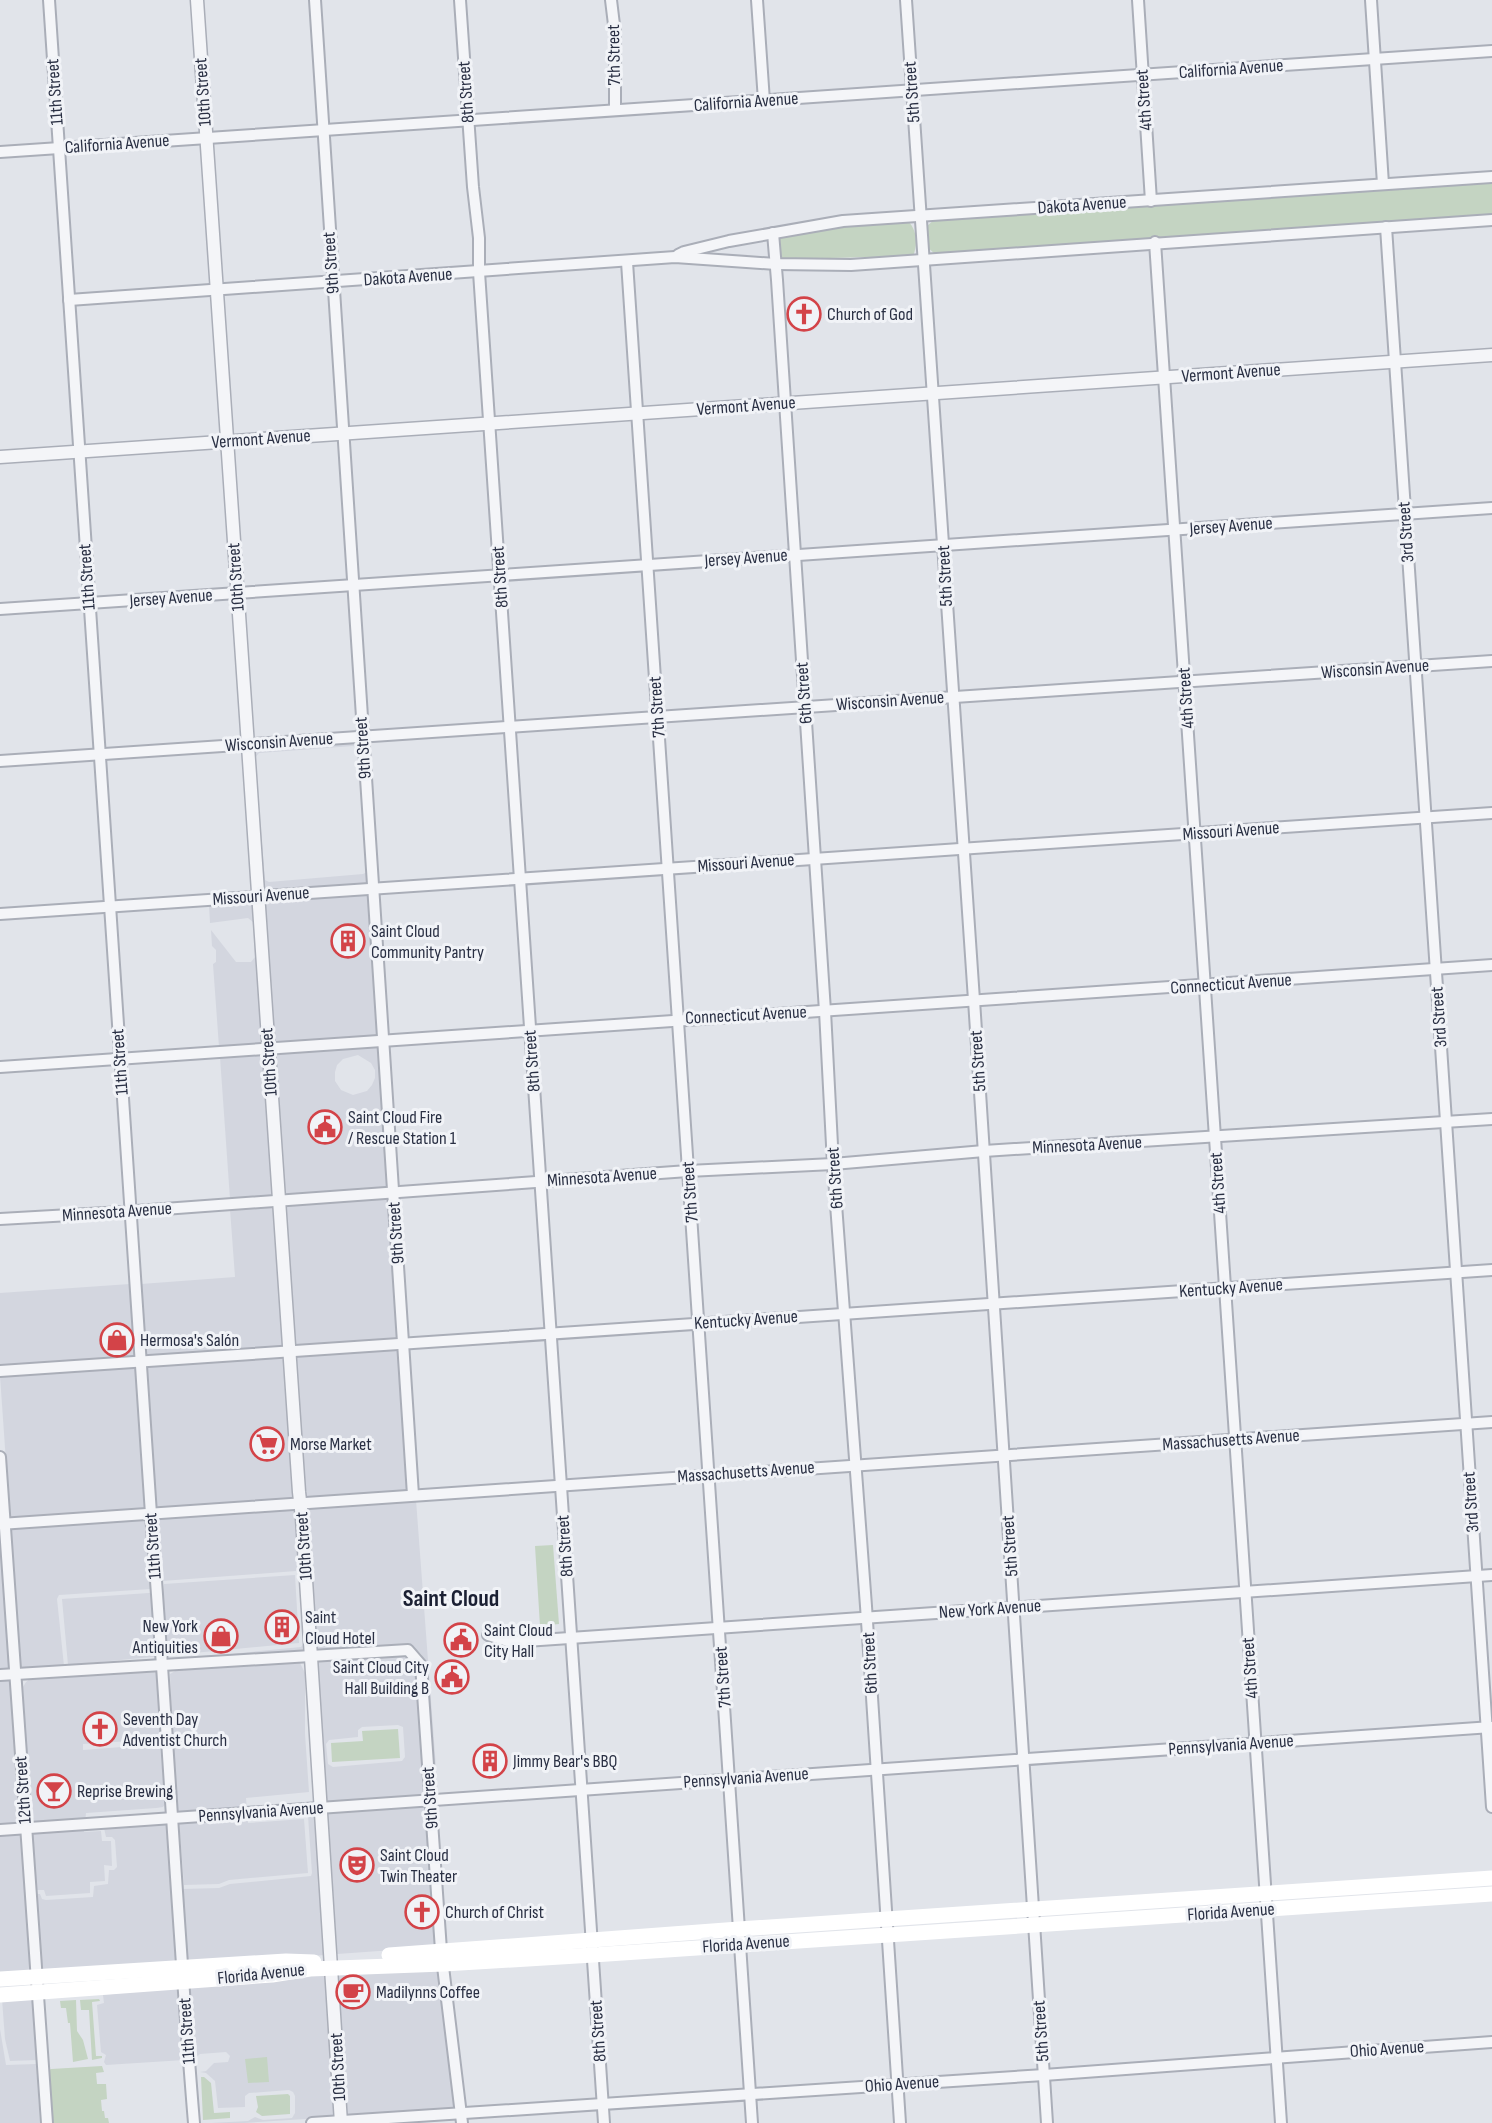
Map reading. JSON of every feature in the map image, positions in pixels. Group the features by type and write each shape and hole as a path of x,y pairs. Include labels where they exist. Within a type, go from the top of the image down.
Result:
{"main road":[{"name":"Florida Avenue","path":"1033,1918 1265,1893 1492,1878"},
{"name":"Florida Avenue","path":"592,1947 739,1929 887,1927 1033,1918 1266,1910 1492,1893"},
{"name":"Florida Avenue","path":"0,1979 37,1984 182,1975 286,1961 332,1964 592,1947 741,1944 887,1927"},
{"name":"Florida Avenue","path":"0,1995 37,1984"}],"street":[{"name":"11th Street","path":"49,0 130,1212 163,1665 171,1818 194,2123"},
{"name":"10th Street","path":"197,0 289,1352 312,1656 341,2122"},
{"name":"9th Street","path":"315,0 413,1496"},
{"name":"8th Street","path":"460,0 479,238 479,272 519,879 604,2123"},
{"name":"7th Street","path":"611,0 615,33 615,110"},
{"path":"757,0 764,101"},
{"name":"5th Street","path":"906,0 922,259 944,544 952,697 974,1000 1047,2123"},
{"name":"4th Street","path":"1138,0 1150,201"},
{"path":"1371,0 1383,184"},
{"name":"California Avenue","path":"0,152 1492,51"},
{"name":"Dakota Avenue","path":"675,257 684,252 707,247 843,221 1492,177"},
{"name":"Dakota Avenue","path":"69,300 675,257 776,264 851,265 1492,220"},
{"name":"3rd Street","path":"1386,227 1476,1576 1490,1727 1492,1807"},
{"name":"6th Street","path":"773,233 816,858 833,1164 867,1617 900,2123"},
{"name":"4th Street","path":"1155,242 1281,2123"},
{"name":"7th Street","path":"627,262 752,2123"},
{"name":"Vermont Avenue","path":"0,457 1492,355"},
{"name":"Jersey Avenue","path":"0,609 1492,508"},
{"name":"Wisconsin Avenue","path":"0,761 1492,661"},
{"name":"Missouri Avenue","path":"0,914 1492,813"},
{"name":"Connecticut Avenue","path":"0,1067 1492,965"},
{"name":"Minnesota Avenue","path":"0,1219 130,1212 688,1171 833,1164 984,1151 1492,1119"},
{"name":"Kentucky Avenue","path":"0,1371 1492,1270"},
{"name":"Massachusetts Avenue","path":"2,1524 1492,1422"},
{"name":"12th Street","path":"0,1458 2,1524 47,2123"},
{"name":"New York Avenue","path":"488,1635 512,1642 1492,1575"},
{"name":"9th Street","path":"312,1656 408,1650 421,1665 442,1957 461,2118"},
{"path":"0,1676 312,1656"},
{"name":"Pennsylvania Avenue","path":"0,1830 1490,1727"},
{"name":"Ohio Avenue","path":"312,2123 461,2118 603,2103 1044,2075 1492,2042"}],"shaded area":[{"path":"357,742 358,749 353,746 259,753 255,758 265,880 269,882 367,872 367,885 263,891 253,749"},
{"path":"368,894 378,1036 273,1043 264,901"},
{"path":"253,901 263,1044 219,1047 213,964 216,962 216,950 212,946 211,930 236,962 251,962 255,957 253,922 248,918 210,923 209,905"},
{"path":"379,1046 388,1188 284,1195 274,1052","holes":["358,1055 371,1063 375,1070 375,1078 367,1091 353,1095 341,1090 335,1081 335,1072 337,1065 343,1059"]},
{"path":"263,1053 273,1196 230,1199 220,1057"},
{"path":"388,1197 398,1339 294,1347 285,1205"},
{"path":"274,1205 283,1348 146,1357 141,1284 235,1277 230,1209"},
{"path":"130,1284 135,1358 0,1367 0,1293"},
{"path":"398,1349 407,1491 305,1499 295,1356"},
{"path":"284,1357 294,1499 156,1509 146,1366"},
{"path":"135,1367 145,1510 10,1519 0,1376"},
{"path":"416,1500 438,1794 435,1794 426,1664 421,1654 412,1647 317,1651 311,1577 306,1508"},
{"path":"296,1509 306,1652 168,1660 301,1647 304,1643 301,1596 299,1574 296,1571 162,1581 157,1518"},
{"path":"146,1519 151,1589 59,1595 57,1599 64,1666 20,1669 10,1528"},
{"path":"0,1534 10,1670 0,1671"},
{"path":"295,1575 299,1643 68,1665 62,1599 163,1592 164,1584"},
{"path":"406,1655 415,1666 425,1795 327,1802 318,1661","holes":["398,1725 403,1727 405,1757 402,1761 333,1767 328,1764 326,1744 329,1740 358,1737 358,1730 362,1727"]},
{"path":"297,1661 305,1673 305,1734 309,1792 246,1798 248,1823 304,1819 308,1873 229,1880 219,1884 184,1885 170,1674 180,1668"},
{"path":"159,1672 162,1739 83,1744 83,1750 160,1744 165,1804 163,1807 156,1808 86,1813 84,1832 101,1831 102,1841 111,1841 112,1866 104,1865 105,1881 90,1882 90,1893 46,1896 44,1890 36,1890 23,1687 30,1679"},
{"path":"10,1679 20,1824 0,1825 0,1680"},
{"path":"425,1804 435,1947 337,1954 328,1812"},
{"path":"317,1812 326,1955 187,1962 182,1889 219,1888 230,1884 311,1876 308,1816 252,1819 252,1817"},
{"path":"166,1824 176,1963 42,1971 35,1894 40,1894 42,1899 46,1900 93,1897 94,1886 108,1884 109,1870 117,1867 115,1840 112,1837 106,1837 104,1828"},
{"path":"21,1833 31,1972 0,1974 0,1834"},
{"path":"439,1968 455,2109 346,2116 338,1973"},
{"path":"327,1973 336,2117 211,2123 248,2121 255,2117 263,2120 292,2118 295,2113 295,2096 289,2090 249,2093 245,2096 245,2107 218,2108 215,2081 206,2073 200,2072 206,2071 214,2063 228,2062 230,2056 226,2052 200,2054 194,2059 189,1986"},
{"path":"178,1987 184,2060 106,2065 104,2062 106,2055 101,2052 97,2005 104,2003 103,1995"},
{"path":"33,1997 37,2060 10,2061 5,2039 2,1999"},
{"path":"0,2029 6,2065 36,2064 40,2123 0,2123"}],"green space":[{"path":"1492,182 1492,215 935,254 926,246 927,226 934,220"},
{"path":"908,221 916,238 913,256 789,259 781,258 777,245 783,234 839,226"},
{"path":"553,1545 559,1624 540,1626 535,1546"},
{"path":"398,1729 400,1758 332,1762 331,1743 363,1741 362,1731"},
{"path":"99,1999 100,2001 92,2002 96,2056 102,2056 102,2058 92,2060 89,2010 81,2010 80,2000"},
{"path":"76,2000 77,2031 83,2040 88,2059 73,2062 70,2023 68,2023 66,2008 61,2008 60,2001"},
{"path":"267,2057 269,2082 248,2083 245,2059"},
{"path":"102,2066 104,2072 96,2073 97,2084 106,2084 107,2099 101,2100 102,2111 109,2123 51,2123 47,2071"},
{"path":"201,2077 211,2083 214,2113 230,2112 230,2118 203,2120"},
{"path":"288,2094 290,2114 262,2116 256,2112 258,2107 256,2096"}],"place":[{"name":"Church of God","path":"804,314"},
{"name":"Saint Cloud Community Pantry","path":"348,941"},
{"name":"Saint Cloud Fire / Rescue Station 1","path":"325,1127"},
{"name":"Hermosa's Salón","path":"117,1340"},
{"name":"Morse Market","path":"267,1444"},
{"name":"Saint Cloud Hotel","path":"282,1627"},
{"name":"New York Antiquities","path":"221,1636"},
{"name":"Saint Cloud City Hall","path":"461,1640"},
{"name":"Saint Cloud City Hall Building B","path":"452,1677"},
{"name":"Seventh Day Adventist Church","path":"100,1729"},
{"name":"Jimmy Bear's BBQ","path":"490,1761"},
{"name":"Reprise Brewing","path":"54,1791"},
{"name":"Saint Cloud Twin Theater","path":"357,1865"},
{"name":"Church of Christ","path":"422,1912"},
{"name":"Madilynns Coffee","path":"353,1992"}],"district":[{"name":"Saint Cloud","path":"451,1598"}]}
